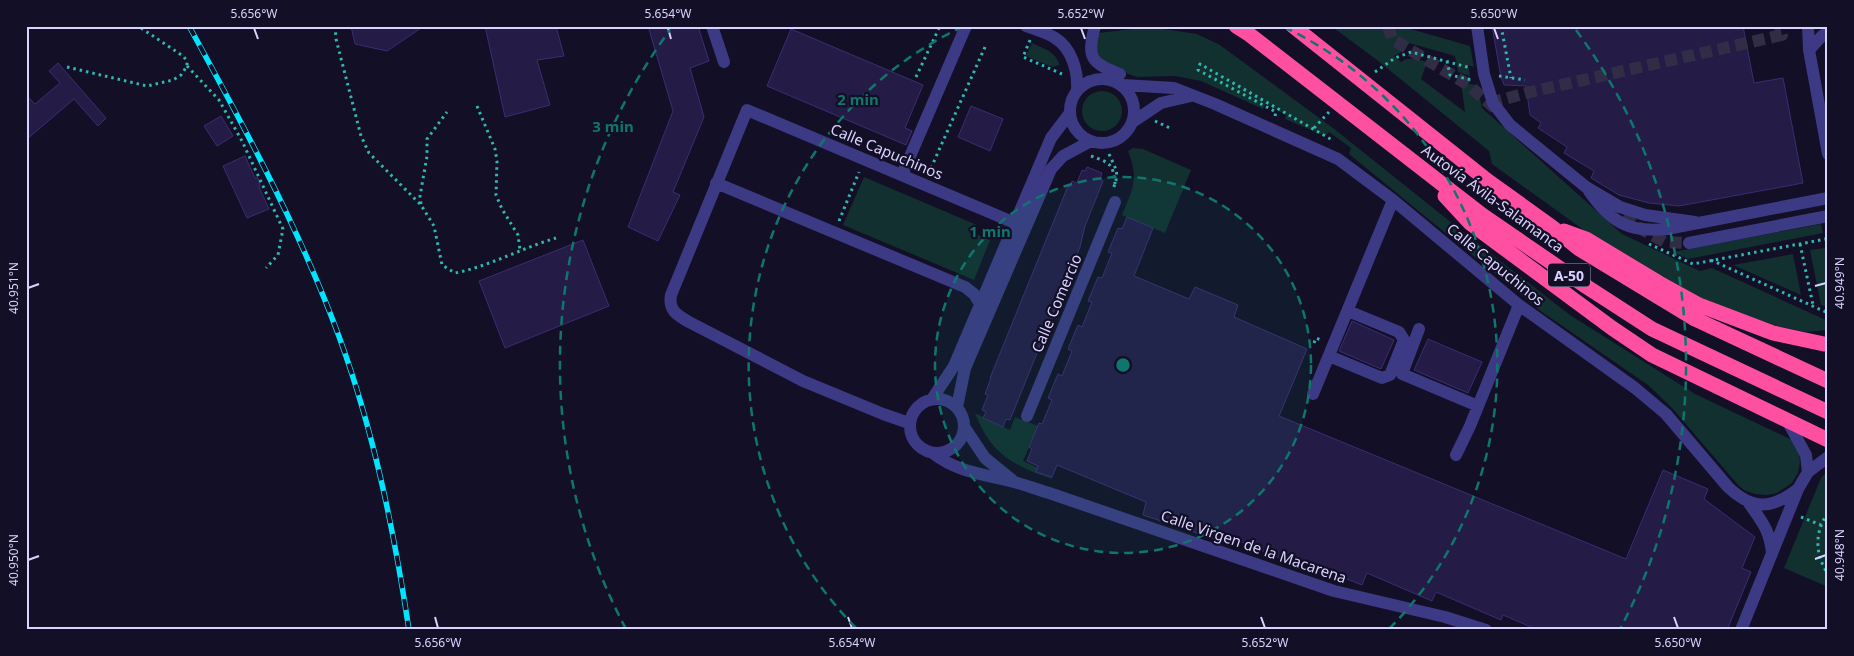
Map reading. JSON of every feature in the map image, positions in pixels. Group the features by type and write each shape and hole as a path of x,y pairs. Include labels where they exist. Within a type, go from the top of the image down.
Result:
{"highway":[{"name":"Autovía Ávila-Salamanca","path":"1236,26 1482,215 1587,287 1652,329 1828,412"},
{"name":"Autovía Ávila-Salamanca","path":"1293,26 1488,181 1578,248 1695,319 1828,381"},
{"path":"1413,162 1470,223 1612,328 1652,355 1828,440"},
{"path":"1552,227 1586,239 1659,284 1698,305 1773,333 1826,343"}],"street":[{"path":"712,26 724,62"},
{"path":"902,175 966,26"},
{"path":"1088,26 1085,44 1086,54 1089,63 1104,78"},
{"path":"1094,26 1091,43 1095,61 1107,70 1119,74 1139,87"},
{"path":"1477,26 1484,74 1492,103 1510,125 1586,186 1620,207 1645,215 1695,222 1828,198"},
{"path":"1808,26 1809,50 1828,154"},
{"path":"1028,31 1057,38 1071,56 1078,78 1078,89"},
{"path":"1809,50 1828,32"},
{"path":"1134,121 1135,108 1132,96 1124,85 1114,80 1104,78 1089,81 1078,89 1071,100 1070,113 1073,125 1080,135 1091,142 1103,144 1115,141 1126,133 1134,121 1161,103 1191,96"},
{"name":"Calle Capuchinos","path":"1124,85 1174,88 1215,104 1338,159 1393,200 1519,305 1635,388 1666,414 1728,487 1748,503 1765,526 1770,538 1772,555"},
{"name":"Calle Capuchinos","path":"716,184 746,110 1015,223"},
{"path":"932,399 954,366 1051,138 1070,113"},
{"path":"957,407 965,368 1051,169 1063,156 1091,142"},
{"path":"909,423 803,381 676,314 670,305 670,295 716,184 964,287 974,294 980,304"},
{"path":"1313,394 1393,200"},
{"name":"Calle Comercio","path":"1027,416 1115,202"},
{"path":"1689,243 1828,216"},
{"path":"1456,455 1519,305"},
{"path":"1329,356 1382,378 1390,375 1404,340 1402,334 1348,311"},
{"path":"1419,329 1402,374 1478,406"},
{"path":"932,399 946,400 957,407 963,417 965,428 960,442 948,452 934,454 923,450 915,444 910,434 909,423 913,412 921,403 932,399"},
{"path":"1788,422 1806,455 1808,472"},
{"name":"Calle Virgen de la Macarena","path":"965,428 985,458 1014,482"},
{"name":"Calle Virgen de la Macarena","path":"934,454 947,464 1014,482 1334,591 1445,617 1486,630"},
{"path":"1741,630 1798,489 1808,472 1828,458"},
{"path":"1748,503 1758,505 1778,502 1784,500 1798,489"}],"path":[{"path":"138,26 183,56 187,66 218,100 242,141 283,228 278,255 266,268"},
{"path":"335,26 336,38 361,136 369,153 421,205 434,226 442,265 455,273 474,269 520,250 556,238"},
{"path":"916,77 940,26"},
{"path":"1501,26 1511,78"},
{"path":"1028,31 1023,57 1067,76"},
{"path":"931,168 985,47"},
{"path":"1411,52 1449,61 1450,75 1479,81"},
{"path":"1276,112 1198,70 1200,64 1337,142"},
{"path":"67,67 147,86 173,80 181,75 187,66"},
{"path":"1501,77 1525,80"},
{"path":"477,106 495,149 497,162 496,195 518,235 520,250"},
{"path":"421,205 420,196 427,156 427,139 447,112"},
{"path":"1156,123 1170,128"},
{"path":"1091,156 1111,164 1116,182 1116,170 1109,154"},
{"path":"837,226 860,171"},
{"path":"1641,240 1693,264 1826,239"},
{"path":"1800,244 1813,306"},
{"path":"1710,260 1828,313"},
{"path":"1828,514 1821,525 1818,546 1819,556 1828,574"},
{"path":"1800,517 1821,525"}],"green space":[{"path":"1331,26 1400,26 1470,46 1474,67 1468,65 1470,76 1458,72 1455,56 1409,43 1405,50 1394,56 1401,62 1417,59 1427,62 1421,79 1465,112 1461,83 1477,85 1482,108 1622,234 1700,271 1712,268 1828,321 1828,330 1807,332 1780,327 1716,305 1665,281 1592,236 1492,164 1489,151 1377,60"},
{"path":"1150,27 1197,34 1220,45 1333,128 1570,315 1695,394 1792,440 1799,450 1800,462 1798,473 1792,483 1777,493 1767,495 1755,494 1744,490 1672,408 1648,385 1542,312 1349,154 1351,148 1329,132 1325,136 1285,119 1286,115 1266,104 1263,109 1201,81 1175,76 1137,77 1128,74 1121,68 1106,63 1095,51 1098,33"},
{"path":"1032,43 1049,51 1055,56 1059,65 1052,67 1026,56"},
{"path":"1106,91 1113,94 1119,100 1122,111 1121,119 1113,128 1106,131 1098,131 1091,128 1083,119 1082,107 1085,100 1094,92"},
{"path":"1133,148 1143,149 1191,170 1165,233 1122,215 1133,184 1133,169 1128,151"},
{"path":"864,177 977,225 974,233 990,240 974,280 843,225"},
{"path":"1821,224 1823,233 1688,259 1673,252"},
{"path":"1825,248 1828,261 1828,307 1821,305 1810,250"},
{"path":"1793,254 1801,295 1733,265"},
{"path":"975,413 1010,430 1015,417 1038,426 1023,461 1038,468 1037,472 1052,477 1052,479 1025,469 1004,456 988,439"},
{"path":"1828,470 1828,587 1784,568 1821,478"}],"building":[{"path":"351,26 424,26 387,51 355,44"},
{"path":"485,26 556,26 564,56 537,60 550,105 505,117"},
{"path":"648,26 698,26 709,61 690,68 704,117 673,192 680,195 658,241 628,227 673,111"},
{"path":"1492,26 1743,26 1754,83 1783,78 1803,183 1679,206 1649,203 1619,195 1591,178 1594,171 1564,153 1567,147 1538,128 1541,123 1530,115 1526,86 1504,85"},
{"path":"791,29 923,85 905,128 912,131 906,145 767,86"},
{"path":"58,63 106,118 98,126 74,99 26,140 26,95 35,104 60,83 49,71"},
{"path":"971,106 1003,119 990,151 958,137"},
{"path":"221,116 233,136 217,146 204,126"},
{"path":"245,156 255,178 258,178 259,187 269,209 247,218 223,166"},
{"path":"1087,167 1102,173 1100,179 1103,181 1085,226 1075,260 1071,259 1062,281 1057,295 1059,295 1058,301 1010,420 1006,419 1003,427 983,418 986,412 982,410 988,395 985,394 990,378 1068,186 1070,187 1072,181 1077,183 1082,170 1085,171"},
{"path":"1127,217 1153,228 1134,276 1189,299 1195,287 1238,305 1234,317 1307,349 1279,416 1626,559 1663,470 1708,489 1704,499 1755,537 1742,568 1751,572 1727,630 1538,630 1503,615 1501,620 1436,592 1432,601 1367,573 1362,585 1296,559 1294,564 1229,537 1227,543 1143,515 1146,502 1057,465 1052,477 1036,472 1038,466 1027,461 1032,449 1029,447 1039,423 1042,424 1052,400 1048,398 1058,374 1062,376 1072,351 1068,349 1078,325 1082,327 1092,302 1088,301 1098,277 1102,278 1112,253 1108,252 1118,228 1122,229"},
{"path":"583,240 609,306 505,348 479,281"},
{"path":"1352,321 1394,340 1381,369 1339,351"},
{"path":"1428,339 1482,362 1468,393 1414,370"}],"tunnel":[{"path":"1388,26 1392,39 1467,84 1497,110"},
{"path":"1490,103 1530,92 1782,35 1780,26"},
{"path":"1610,204 1634,225 1665,242 1689,243"}],"railway":[{"path":"189,26 247,134 301,243 346,356 369,433 388,511 409,630"}]}
